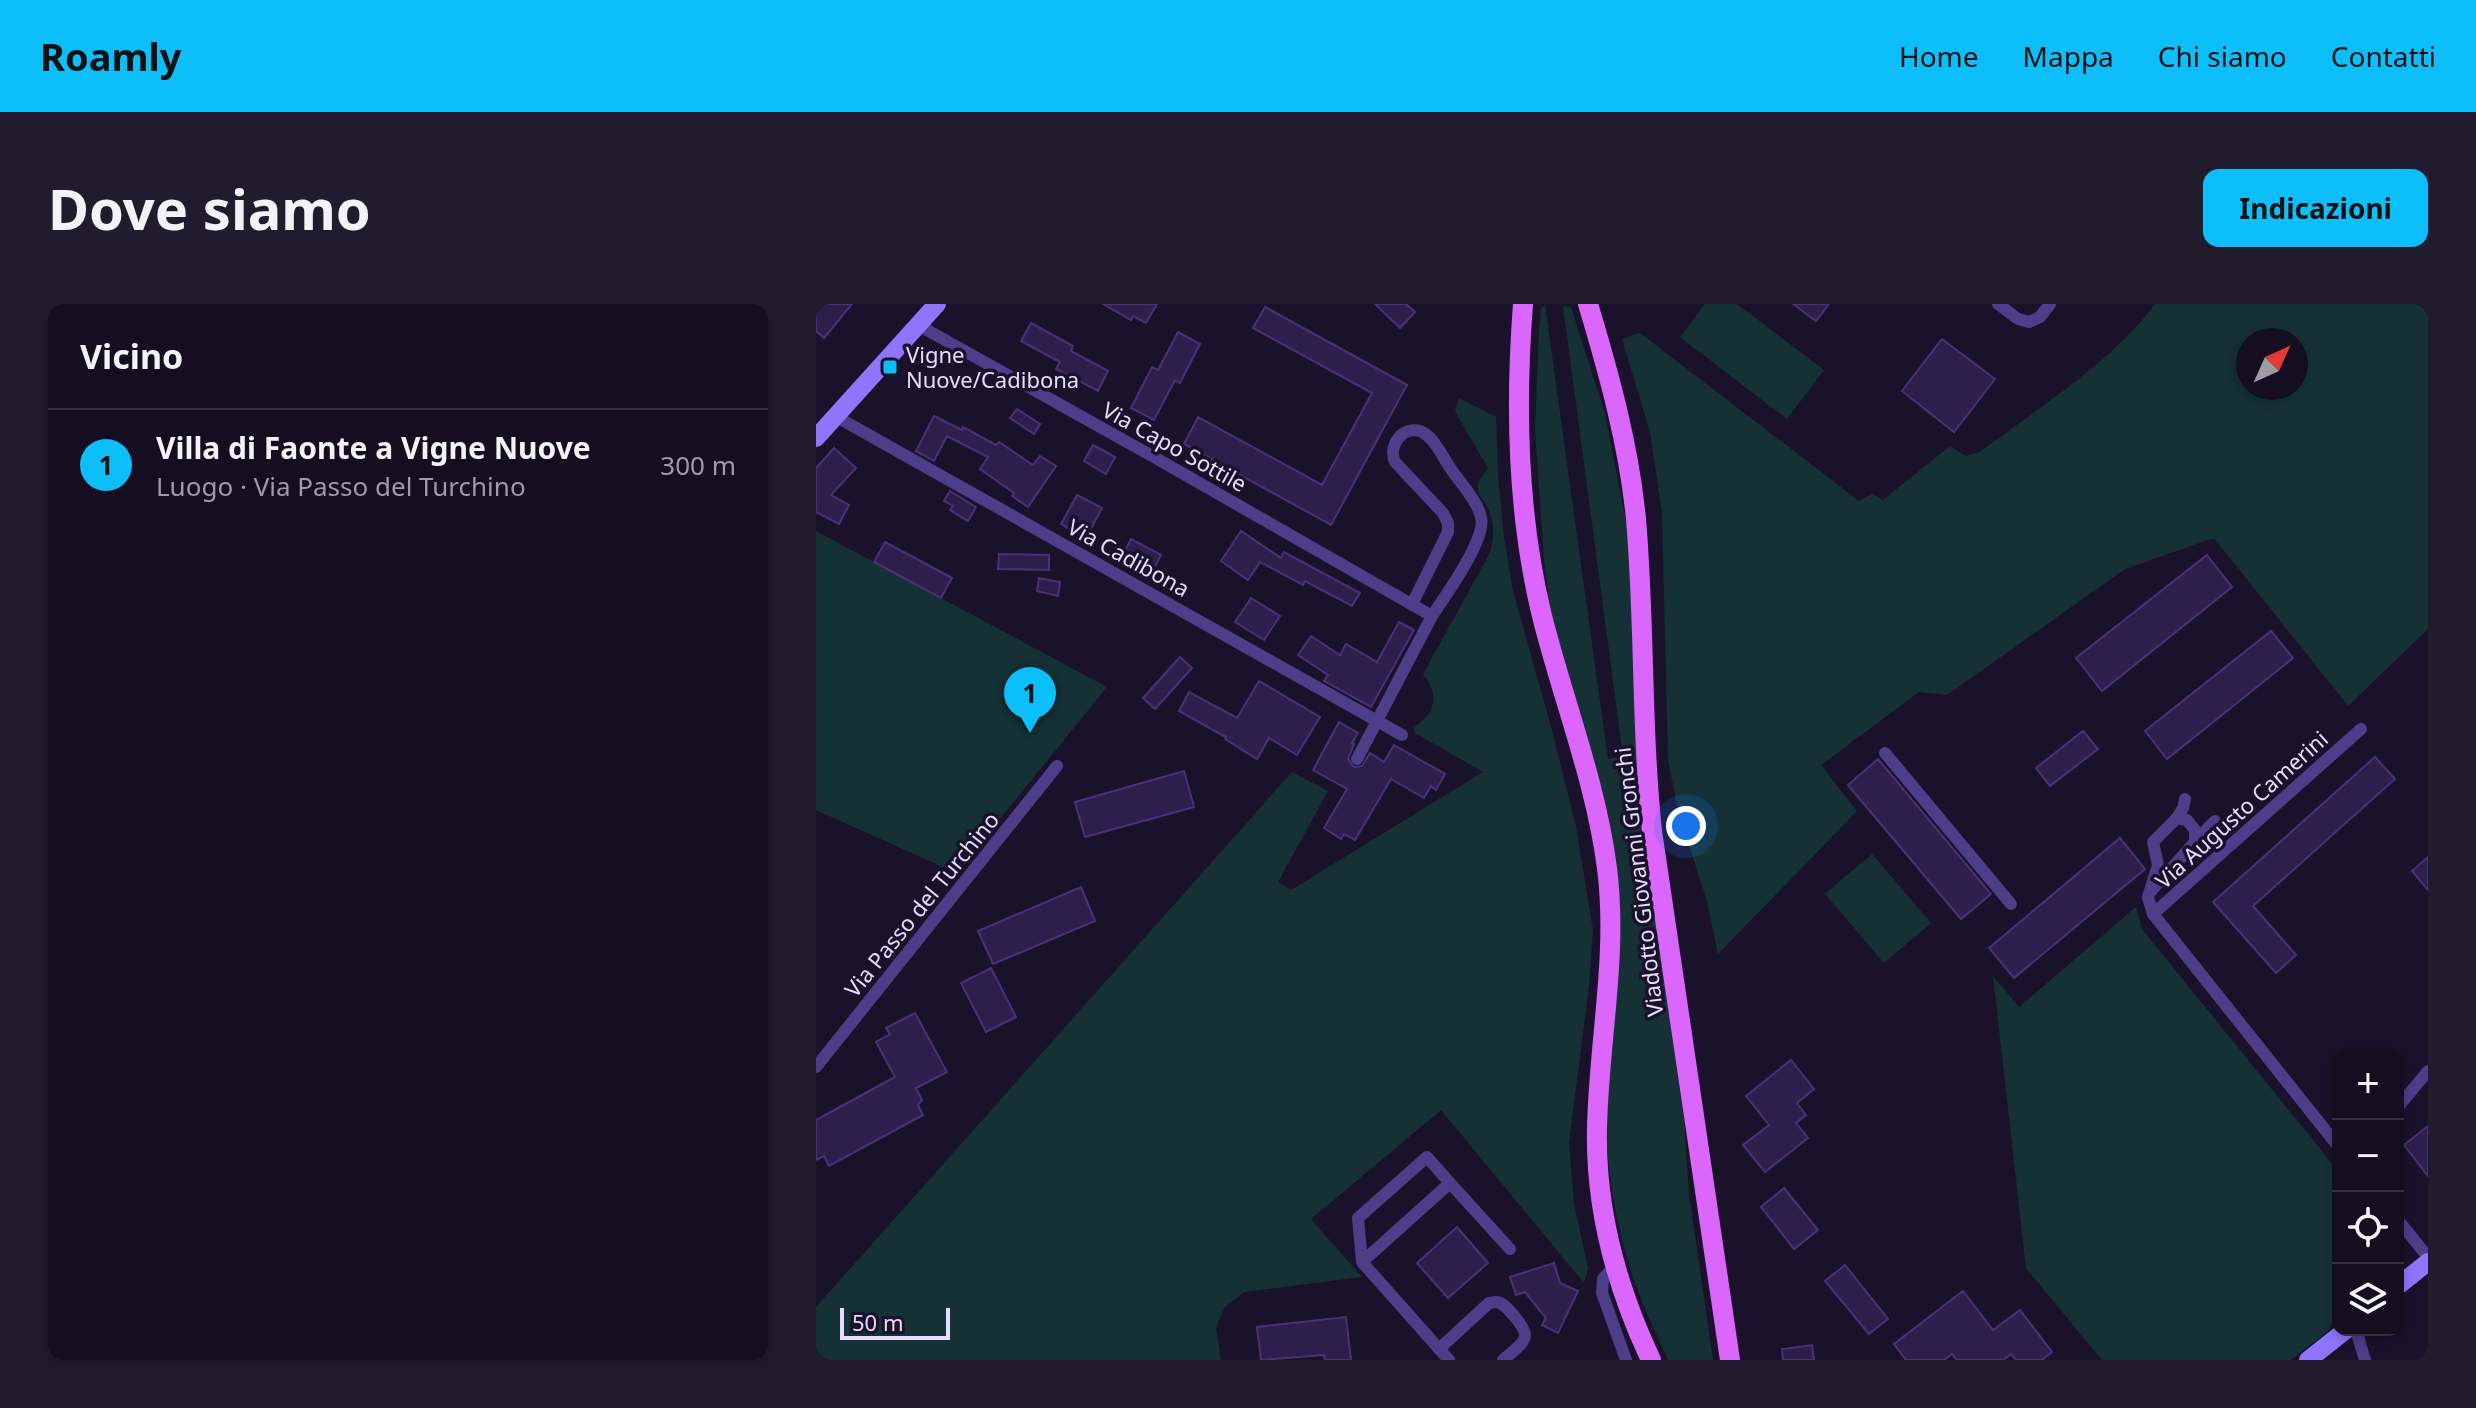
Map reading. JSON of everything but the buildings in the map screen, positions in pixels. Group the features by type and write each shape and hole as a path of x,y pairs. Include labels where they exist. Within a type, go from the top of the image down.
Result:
{"main road":[{"name":"Viadotto Giovanni Gronchi","path":"1523,304 1519,378 1521,480 1531,565 1554,665 1593,796 1607,869 1611,934 1598,1104 1600,1194 1614,1266 1651,1360"},
{"path":"1519,378 1531,304"},
{"path":"1576,304 1610,380"},
{"name":"Viadotto Giovanni Gronchi","path":"1588,304 1628,459 1636,517 1646,757 1654,847 1730,1360"},
{"path":"1716,1268 1719,1326 1716,1360"},
{"path":"1633,1320 1657,1360"}],"street":[{"path":"816,438 937,304"},
{"path":"1998,304 2018,319 2029,322 2040,317 2050,304"},
{"name":"Via Capo Sottile","path":"918,325 1432,616"},
{"name":"Via Cadibona","path":"835,416 1402,735"},
{"path":"1357,759 1432,616 1476,542 1482,522 1475,503 1431,439 1411,430 1398,439 1392,455 1443,513 1449,528 1412,604"},
{"name":"Via Augusto Camerini","path":"2332,1138 2153,914 2361,729"},
{"path":"1885,753 2011,904"},
{"name":"Via Passo del Turchino","path":"816,1067 1057,766"},
{"path":"2153,914 2149,900 2158,865 2153,842 2177,818 2185,799"},
{"path":"2177,818 2187,820 2194,827 2195,842"},
{"path":"2151,891 2215,821"},
{"path":"2404,1100 2428,1071"},
{"path":"1449,1360 1362,1262 1358,1218 1427,1157 1510,1249"},
{"path":"1362,1262 1450,1183"},
{"path":"2404,1228 2428,1259 2404,1281"},
{"name":"Viadotto Giovanni Gronchi","path":"1614,1266 1607,1272 1601,1286 1624,1358"},
{"path":"1439,1349 1489,1303 1495,1302 1502,1304 1524,1330 1525,1336 1503,1360"},
{"path":"2308,1360 2338,1336"},
{"path":"2358,1336 2365,1360"}],"green space":[{"path":"1705,304 1737,304 1824,370 1787,419 1680,337"},
{"path":"2155,304 2428,304 2428,629 2348,706 2214,538 2125,569 1947,695 1919,692 1821,765 1857,811 1718,954 1707,901 1678,811 1668,759 1662,513 1650,432 1622,339 1640,333 1859,501 1872,493 1883,500 1950,446 1966,456 1980,452 2073,384 2117,346"},
{"path":"1545,305 1608,759 1623,756 1563,306 1571,307 1605,414 1630,542 1648,867 1684,1120 1689,1194 1713,1360 1668,1360 1631,1270 1614,1204 1605,1113 1620,927 1552,622 1544,560 1535,429 1539,329 1541,309"},
{"path":"1459,398 1496,417 1498,476 1513,591 1576,826 1593,930 1569,1143 1574,1204 1588,1268 1584,1283 1441,1110 1311,1219 1362,1277 1244,1292 1225,1307 1216,1327 1221,1360 816,1360 816,1307 1292,772 1328,791 1278,882 1291,890 1483,772 1415,733 1413,727 1427,716 1433,703 1432,689 1423,674 1490,553 1492,541 1492,519 1478,488 1488,468 1455,411"},
{"path":"816,531 1107,687 956,873 816,810"},
{"path":"1872,854 1931,923 1884,963 1825,894"},
{"path":"2136,907 2142,929 2332,1164 2332,1322 2329,1330 2291,1360 2102,1360 2026,1268 1993,976 2019,1007"}],"place":[{"name":"Vigne Nuove/Cadibona","path":"890,367"},
{"name":"Villa di Faonte a Vigne Nuove","path":"1030,733"}]}
